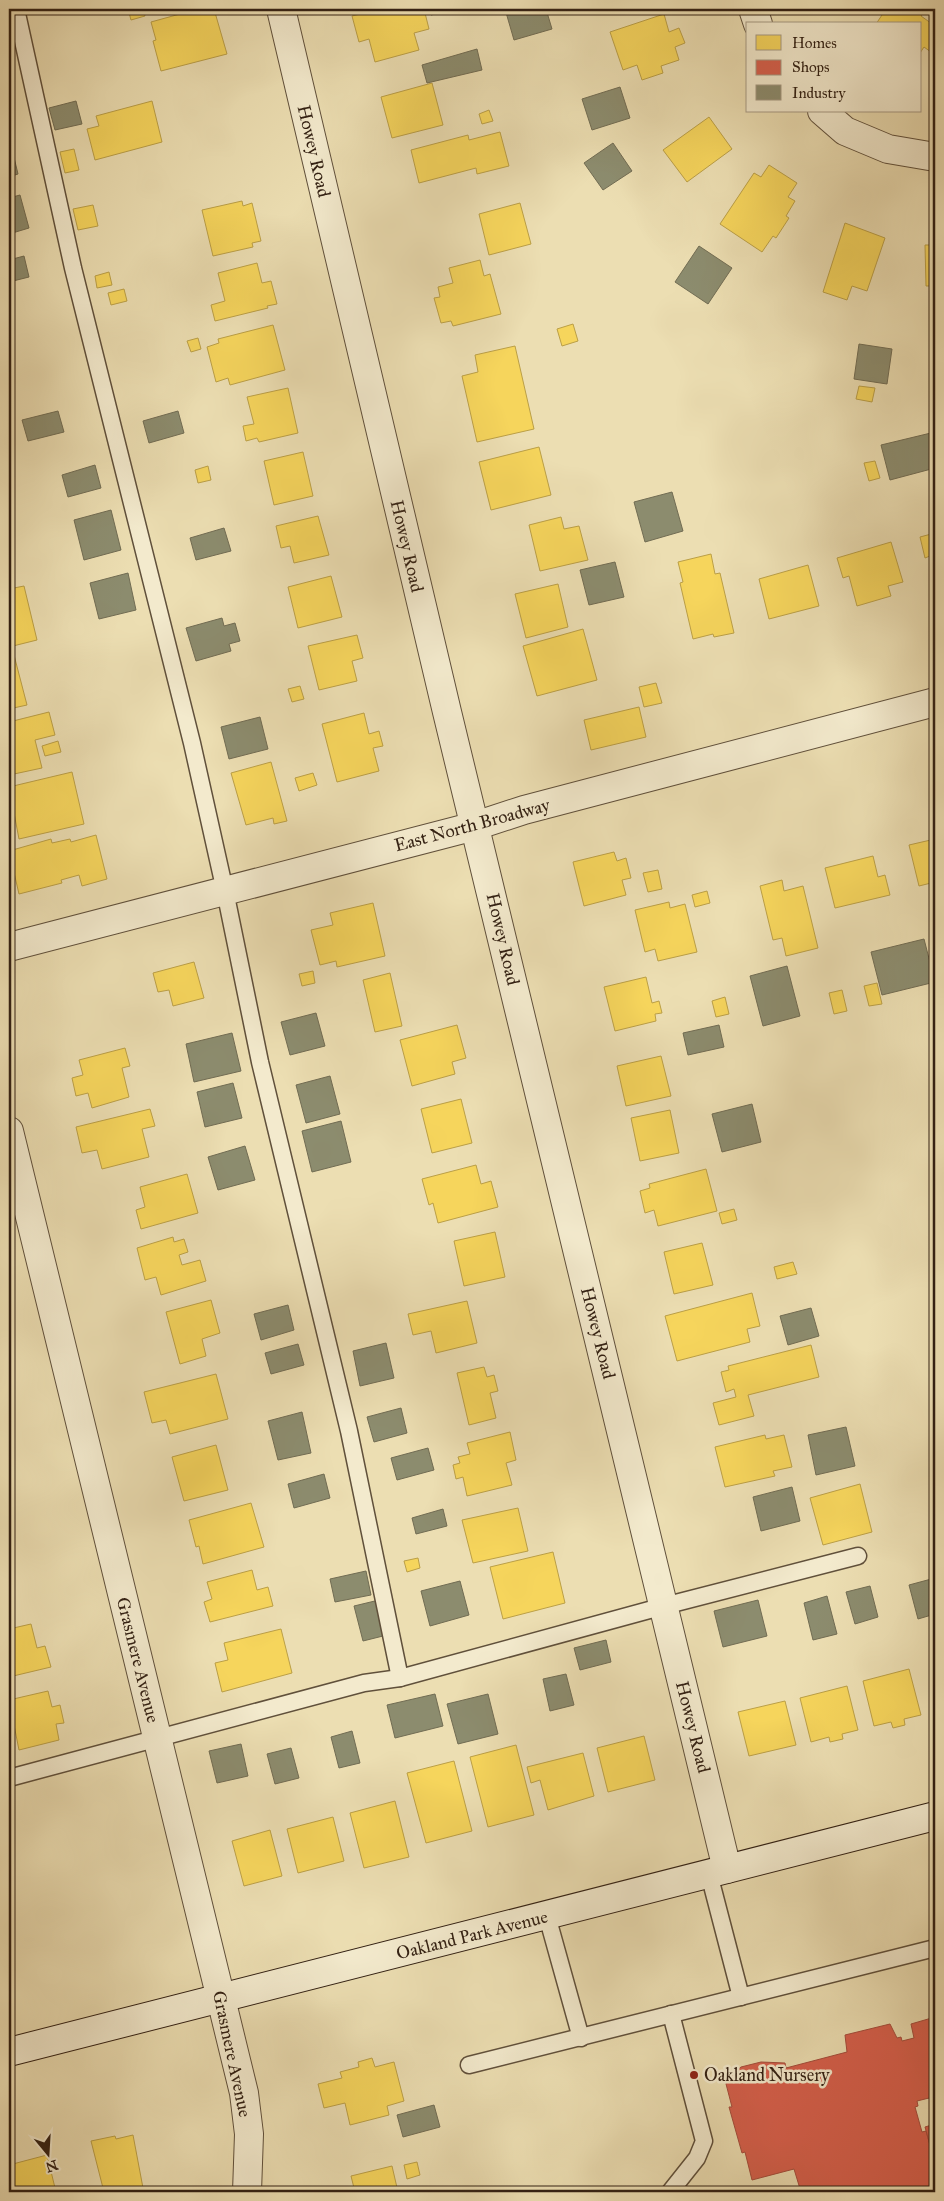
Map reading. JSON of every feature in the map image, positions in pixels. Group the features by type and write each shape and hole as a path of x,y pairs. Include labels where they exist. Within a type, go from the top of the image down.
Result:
{"street":[{"name":"Howey Road","path":"281,9 475,826 664,1606 718,1871"},
{"path":"753,9 757,22"},
{"path":"823,112 845,131 888,149 935,156"},
{"name":"East North Broadway","path":"9,947 475,826 524,810 935,702"},
{"name":"Grasmere Avenue","path":"9,1131 245,2102 249,2134 247,2192"},
{"name":"Oakland Park Avenue","path":"9,2052 935,1816"}],"lane":[{"path":"16,9 73,268 192,743 260,1062 349,1431 400,1678"},
{"path":"9,1778 364,1683 400,1678 664,1606 858,1556"},
{"path":"718,1871 741,1997"},
{"path":"547,1916 581,2038"},
{"path":"469,2065 935,1948"},
{"path":"670,2192 698,2158 704,2141 671,2014"}],"building: Homes":[{"path":"128,9 143,9 145,16 131,20"},
{"path":"145,9 161,9 146,13"},
{"path":"198,9 214,9 227,54 161,71 153,41 156,40 151,22"},
{"path":"381,9 424,9 429,29 414,33 419,50 375,62 369,39 359,42 352,16"},
{"path":"886,9 926,9 921,16 935,26 935,55 924,47 922,50 922,22 877,22"},
{"path":"664,14 669,32 679,28 685,43 675,47 679,60 661,66 663,73 642,80 637,65 623,70 610,32"},
{"path":"432,83 443,125 392,138 381,97"},
{"path":"152,101 162,142 95,160 87,129 99,126 96,116"},
{"path":"489,110 493,121 482,124 479,114"},
{"path":"709,117 732,149 687,182 663,150"},
{"path":"500,132 509,166 477,174 476,168 419,183 411,150 468,135 469,140"},
{"path":"74,149 79,170 65,173 60,152"},
{"path":"769,165 797,183 788,197 795,201 786,216 789,218 776,238 773,236 762,252 720,224 754,173 761,177"},
{"path":"242,201 243,206 252,203 261,241 252,243 253,247 213,256 202,210"},
{"path":"520,203 531,244 489,255 479,214"},
{"path":"93,205 98,226 78,230 73,209"},
{"path":"845,223 885,238 867,291 852,286 847,300 823,292"},
{"path":"925,245 935,245 935,286 926,286"},
{"path":"480,260 484,276 490,274 501,314 453,326 451,321 441,323 434,298 440,297 438,287 453,283 449,268"},
{"path":"257,263 262,283 271,281 277,304 215,321 211,305 225,301 218,273"},
{"path":"109,272 112,285 97,288 95,276"},
{"path":"124,289 127,301 111,305 108,293"},
{"path":"573,324 578,341 562,346 557,329"},
{"path":"273,325 285,370 230,385 228,378 216,382 207,347 219,343 218,339"},
{"path":"198,338 201,349 191,352 187,341"},
{"path":"515,346 534,429 477,442 462,376 478,372 475,355"},
{"path":"859,386 875,388 872,402 856,399"},
{"path":"288,388 298,433 259,442 257,438 246,441 243,426 254,424 247,397"},
{"path":"539,447 551,495 491,510 479,462"},
{"path":"303,452 313,496 274,505 264,461"},
{"path":"875,461 880,478 869,481 864,463"},
{"path":"208,466 211,480 198,483 195,470"},
{"path":"318,516 329,555 294,563 290,546 281,548 276,526"},
{"path":"561,517 564,529 579,526 588,560 540,571 529,525"},
{"path":"935,533 935,575 930,556 925,558 920,537"},
{"path":"891,542 903,582 888,586 891,596 857,606 849,576 843,578 837,558"},
{"path":"711,554 715,574 720,573 734,633 714,637 713,634 693,639 680,583 683,582 678,562"},
{"path":"808,565 819,606 769,619 759,579"},
{"path":"331,576 342,617 298,628 288,587"},
{"path":"558,584 568,627 526,638 515,594"},
{"path":"24,586 37,640 9,647 9,589"},
{"path":"583,629 597,680 537,696 523,646"},
{"path":"357,635 363,658 352,661 357,681 319,690 308,646"},
{"path":"14,655 27,705 9,709 9,656"},
{"path":"656,683 662,703 644,707 639,687"},
{"path":"300,686 304,699 292,702 288,689"},
{"path":"639,707 646,737 591,750 584,720"},
{"path":"49,712 55,735 35,740 42,768 14,774 9,749 9,722"},
{"path":"364,713 369,734 379,731 383,746 373,748 379,771 337,782 322,724"},
{"path":"58,741 61,752 45,756 42,746"},
{"path":"271,762 287,821 274,824 273,818 246,825 231,773"},
{"path":"72,772 84,824 19,839 9,787"},
{"path":"313,773 317,785 299,791 295,778"},
{"path":"96,835 107,879 82,886 79,875 61,880 62,883 19,894 9,851 51,839 52,843 70,839 71,842"},
{"path":"935,839 935,882 919,886 909,845"},
{"path":"614,852 617,861 626,858 631,878 622,880 626,895 584,906 573,862"},
{"path":"873,856 878,877 885,875 890,895 835,908 825,868"},
{"path":"658,870 662,889 648,892 643,873"},
{"path":"782,880 784,891 803,886 818,948 786,956 782,938 773,940 760,886"},
{"path":"707,891 710,903 695,907 692,895"},
{"path":"669,902 670,908 685,904 697,952 658,961 655,949 645,952 635,910"},
{"path":"373,903 385,956 337,967 336,961 320,965 311,930 333,925 330,913"},
{"path":"194,962 204,998 173,1006 169,990 158,992 153,973"},
{"path":"313,971 315,983 302,986 299,974"},
{"path":"390,973 402,1026 375,1032 363,980"},
{"path":"646,977 652,1003 659,1001 662,1013 655,1014 656,1021 615,1031 604,987"},
{"path":"877,983 882,1004 869,1006 864,986"},
{"path":"842,990 847,1011 834,1014 829,993"},
{"path":"725,997 729,1014 716,1017 712,1001"},
{"path":"457,1025 466,1058 452,1062 455,1074 412,1086 400,1040"},
{"path":"125,1048 130,1066 122,1068 129,1097 92,1108 88,1093 76,1096 72,1078 83,1075 79,1060"},
{"path":"661,1056 671,1096 626,1106 617,1066"},
{"path":"461,1099 472,1143 432,1153 421,1109"},
{"path":"150,1109 155,1126 142,1129 149,1157 102,1169 97,1150 82,1153 76,1127"},
{"path":"670,1110 679,1153 640,1161 631,1118"},
{"path":"476,1165 481,1184 491,1181 498,1207 438,1223 433,1203 429,1205 422,1179"},
{"path":"706,1169 717,1211 658,1226 654,1210 645,1213 640,1191 650,1188 649,1184"},
{"path":"187,1174 198,1213 141,1229 136,1210 145,1207 140,1187"},
{"path":"734,1209 737,1220 722,1224 719,1213"},
{"path":"495,1232 505,1277 464,1286 454,1241"},
{"path":"173,1237 174,1242 184,1239 188,1252 179,1255 182,1265 200,1260 206,1281 161,1295 156,1277 145,1280 137,1248"},
{"path":"702,1243 713,1285 674,1294 664,1252"},
{"path":"793,1262 797,1274 777,1279 774,1267"},
{"path":"752,1293 760,1326 747,1329 750,1342 677,1361 665,1316"},
{"path":"211,1300 220,1333 202,1339 206,1356 180,1364 166,1312"},
{"path":"467,1301 477,1343 436,1353 431,1331 413,1335 408,1314"},
{"path":"811,1345 819,1377 748,1395 754,1416 719,1425 713,1403 736,1397 734,1389 726,1392 721,1372 729,1370 728,1366"},
{"path":"484,1367 487,1377 494,1375 498,1391 490,1393 496,1418 469,1425 457,1373"},
{"path":"216,1374 228,1419 170,1434 166,1420 152,1423 144,1392"},
{"path":"510,1432 516,1460 506,1463 512,1485 467,1496 463,1477 456,1479 453,1465 460,1463 458,1457 470,1454 467,1443"},
{"path":"765,1435 766,1439 784,1435 792,1467 773,1471 775,1476 725,1487 715,1447"},
{"path":"216,1445 228,1490 184,1501 172,1457"},
{"path":"860,1484 872,1532 823,1545 810,1498"},
{"path":"251,1503 264,1547 203,1564 199,1546 196,1547 189,1520"},
{"path":"518,1508 528,1551 473,1563 462,1520"},
{"path":"553,1552 565,1603 503,1619 490,1567"},
{"path":"418,1558 420,1568 407,1572 404,1561"},
{"path":"252,1570 257,1590 268,1587 273,1606 210,1622 204,1602 212,1599 207,1582"},
{"path":"31,1624 37,1648 45,1646 51,1667 9,1677 9,1629"},
{"path":"281,1629 292,1673 222,1692 215,1663 228,1660 224,1643"},
{"path":"909,1669 921,1715 904,1719 905,1725 893,1728 891,1722 874,1726 863,1681"},
{"path":"847,1686 858,1730 842,1734 843,1739 830,1742 829,1737 811,1742 800,1698"},
{"path":"48,1691 52,1707 60,1705 64,1723 56,1724 59,1740 19,1750 9,1700"},
{"path":"785,1701 796,1745 749,1756 738,1712"},
{"path":"644,1736 655,1780 608,1792 597,1748"},
{"path":"516,1745 534,1815 488,1827 470,1757"},
{"path":"583,1753 594,1796 548,1810 540,1780 531,1783 527,1767"},
{"path":"454,1761 472,1831 426,1843 407,1773"},
{"path":"395,1801 409,1857 364,1868 350,1813"},
{"path":"333,1817 344,1861 298,1873 287,1829"},
{"path":"270,1830 282,1876 244,1886 232,1841"},
{"path":"372,2058 375,2067 394,2062 404,2101 387,2106 389,2115 350,2125 345,2103 324,2108 318,2084 342,2078 340,2072 359,2067 358,2062"},
{"path":"133,2135 143,2188 125,2192 104,2192 91,2141 115,2136 116,2139"},
{"path":"47,2155 56,2192 9,2192 9,2165"},
{"path":"417,2162 420,2175 407,2179 404,2165"},
{"path":"392,2166 398,2192 355,2192 351,2176"}],"building: Shops":[{"name":"Oakland Nursery","path":"935,2017 935,2099 930,2101 929,2098 917,2101 918,2106 915,2107 922,2132 926,2131 935,2163 935,2192 801,2192 794,2169 752,2180 745,2152 742,2153 729,2107 732,2107 725,2080 741,2067 761,2062 785,2063 786,2068 847,2052 845,2035 890,2024 897,2038 901,2037 902,2041 914,2038 911,2024"},
{"path":"935,2124 935,2163 925,2127"}],"building: Industry":[{"path":"430,9 454,9 431,15"},
{"path":"505,9 546,9 552,29 514,40"},
{"path":"477,49 482,70 427,83 422,65"},
{"path":"620,87 630,118 592,130 582,99"},
{"path":"76,101 82,124 55,130 49,108"},
{"path":"9,137 18,174 9,177"},
{"path":"613,143 632,171 603,190 584,163"},
{"path":"20,195 29,228 9,234 9,198"},
{"path":"699,246 732,268 708,304 675,282"},
{"path":"24,256 29,277 9,282 9,260"},
{"path":"859,344 892,349 887,384 854,379"},
{"path":"58,411 64,432 28,441 22,420"},
{"path":"178,411 184,433 149,443 143,421"},
{"path":"935,432 935,468 890,480 881,445"},
{"path":"95,465 101,488 68,497 62,475"},
{"path":"672,492 683,531 645,542 634,502"},
{"path":"111,510 121,550 84,560 74,520"},
{"path":"224,528 231,551 196,560 190,538"},
{"path":"615,562 624,597 589,605 580,570"},
{"path":"128,573 136,610 99,619 90,583"},
{"path":"222,618 224,626 235,623 240,641 229,644 231,651 196,661 186,628"},
{"path":"260,717 268,749 229,759 221,727"},
{"path":"924,939 935,982 882,995 871,952"},
{"path":"787,966 800,1016 763,1026 750,976"},
{"path":"316,1013 325,1046 290,1055 281,1022"},
{"path":"719,1025 724,1047 688,1055 683,1033"},
{"path":"232,1033 241,1071 194,1082 186,1044"},
{"path":"330,1076 340,1114 306,1123 296,1085"},
{"path":"233,1083 242,1118 205,1127 197,1092"},
{"path":"752,1104 761,1142 722,1152 712,1114"},
{"path":"341,1121 351,1162 312,1172 302,1131"},
{"path":"245,1146 255,1180 218,1190 208,1157"},
{"path":"288,1305 294,1330 261,1340 254,1314"},
{"path":"811,1308 819,1336 788,1345 780,1316"},
{"path":"386,1343 394,1378 360,1386 353,1351"},
{"path":"298,1344 304,1365 271,1374 265,1353"},
{"path":"401,1408 407,1433 374,1442 367,1417"},
{"path":"302,1412 311,1453 278,1460 268,1421"},
{"path":"846,1427 855,1466 816,1475 808,1435"},
{"path":"428,1448 434,1470 397,1480 391,1458"},
{"path":"324,1474 330,1498 294,1508 288,1484"},
{"path":"792,1487 800,1521 761,1531 753,1497"},
{"path":"443,1509 447,1526 416,1534 412,1518"},
{"path":"366,1571 371,1595 335,1602 330,1579"},
{"path":"935,1578 935,1614 918,1619 909,1585"},
{"path":"460,1581 469,1615 430,1626 421,1591"},
{"path":"870,1586 878,1617 855,1624 846,1592"},
{"path":"827,1596 837,1634 813,1640 804,1603"},
{"path":"379,1600 387,1635 363,1641 354,1606"},
{"path":"758,1600 767,1636 723,1647 714,1611"},
{"path":"606,1640 611,1662 580,1670 574,1648"},
{"path":"566,1674 574,1705 550,1711 543,1679"},
{"path":"435,1694 443,1726 395,1738 387,1705"},
{"path":"488,1694 498,1734 458,1744 447,1704"},
{"path":"352,1731 360,1763 339,1768 331,1737"},
{"path":"241,1744 248,1776 217,1783 209,1751"},
{"path":"291,1748 299,1778 275,1784 267,1754"},
{"path":"434,2105 440,2127 403,2137 397,2115"}],"place":[{"name":"Oakland Nursery","path":"694,2075"}]}
